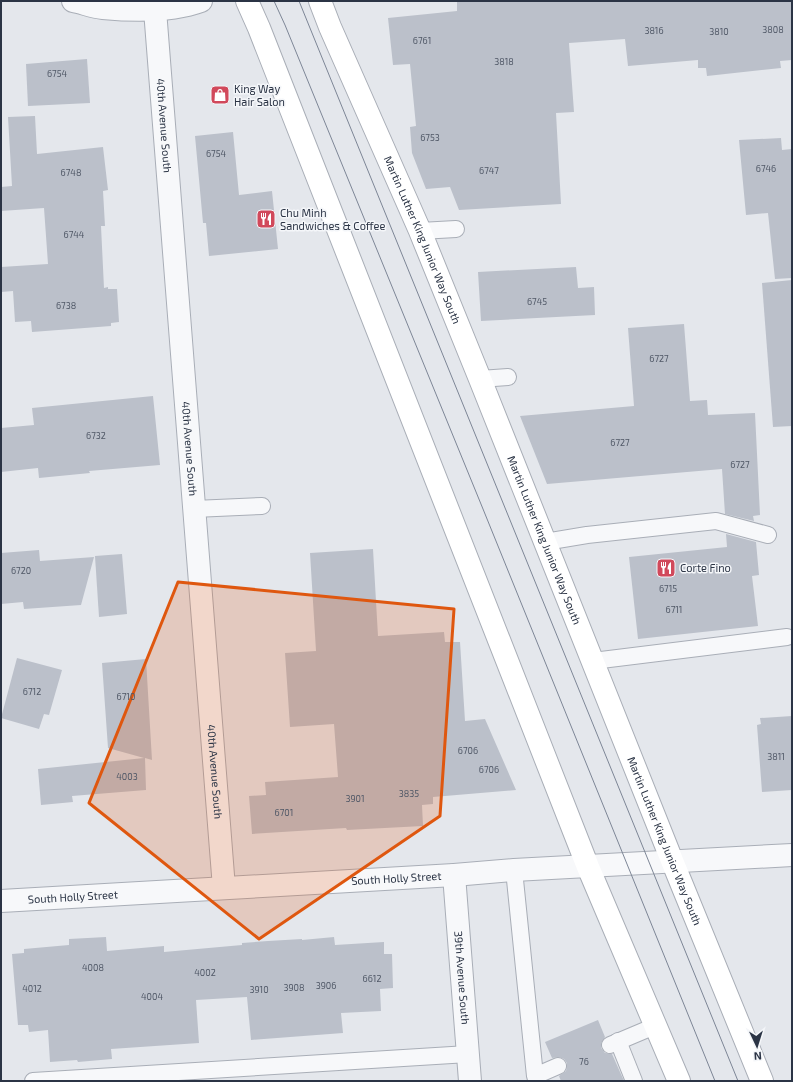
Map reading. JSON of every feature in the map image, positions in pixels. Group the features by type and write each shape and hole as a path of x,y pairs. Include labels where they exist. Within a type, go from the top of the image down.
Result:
{"main road":[{"path":"247,1 259,28 588,866 679,1081"},
{"name":"Martin Luther King Junior Way South","path":"320,1 420,231 762,1081"}],"street":[{"path":"73,1 102,8 155,10 190,5 201,1"},
{"name":"40th Avenue South","path":"155,10 224,888"},
{"name":"South Holly Street","path":"1,901 454,875 514,870 792,856"},
{"name":"39th Avenue South","path":"454,875 470,1081"}],"lane":[{"path":"420,231 456,229"},
{"path":"480,379 508,377"},
{"path":"194,509 262,506"},
{"path":"545,542 587,535 716,521 768,535"},
{"path":"593,662 787,637"},
{"path":"514,870 535,1078 558,1066"},
{"path":"634,1081 614,1043 655,1026"},
{"path":"33,1081 468,1054"}],"highlighted area":[{"path":"178,582 454,609 440,816 259,939 89,803"}],"building":[{"path":"457,1 792,1 792,60 780,61 781,68 707,76 706,68 698,68 698,60 628,66 625,39 569,43 574,112 556,113 561,204 459,210 450,187 426,189 412,153 410,127 416,126 410,64 393,65 388,18 457,11"},
{"path":"87,59 90,103 28,106 26,64"},
{"path":"35,116 37,154 103,147 108,190 103,191 105,226 101,226 104,288 108,287 108,289 117,289 119,322 111,323 111,326 32,332 31,321 15,322 13,291 1,292 1,267 48,264 44,208 1,211 1,187 12,186 8,117"},
{"path":"233,132 239,195 272,191 278,249 209,256 206,223 203,223 195,136"},
{"path":"781,138 782,150 792,149 792,278 775,279 768,213 746,215 739,140"},
{"path":"576,267 578,288 594,287 595,315 481,321 478,272"},
{"path":"792,280 792,426 773,427 762,283"},
{"path":"684,324 690,401 707,400 708,415 755,413 760,515 753,516 754,521 725,514 722,469 547,484 520,416 634,406 628,328"},
{"path":"153,396 160,465 89,471 90,473 39,478 38,468 1,472 1,428 34,425 32,408"},
{"path":"726,534 756,542 759,575 752,576 758,626 638,639 629,557 727,547"},
{"path":"373,549 378,636 444,632 445,642 460,642 465,721 485,719 516,790 433,797 433,804 422,805 423,826 347,830 346,828 252,834 249,796 266,795 265,782 338,777 334,724 290,727 285,653 316,651 310,553"},
{"path":"39,550 40,561 94,557 81,605 24,609 23,602 1,604 1,553"},
{"path":"122,554 127,614 99,617 95,556"},
{"path":"17,658 62,670 49,715 44,714 39,729 1,718"},
{"path":"146,659 152,760 145,758 146,790 72,796 73,802 41,805 38,769 144,758 108,748 102,663"},
{"path":"792,716 792,790 762,792 757,725 761,724 760,718"},
{"path":"106,937 107,951 164,946 164,952 242,945 242,943 334,937 335,945 384,942 384,954 392,954 393,988 380,989 381,1011 341,1013 343,1033 251,1040 247,997 196,1000 199,1043 111,1049 112,1059 78,1062 77,1060 50,1062 48,1030 29,1032 28,1025 18,1025 12,954 24,953 24,949 69,945 69,939"},
{"path":"598,1020 605,1037 601,1043 601,1048 605,1053 612,1054 624,1081 561,1081 559,1076 566,1071 567,1063 564,1059 559,1057 552,1058 545,1042"}],"tram line":[{"path":"274,1 483,509 715,1081"},
{"path":"299,1 738,1081"}],"place":[{"name":"King Way Hair Salon","path":"220,95"},
{"name":"Chu Minh Sandwiches & Coffee","path":"266,219"},
{"name":"Corte Fino","path":"666,568"}]}
